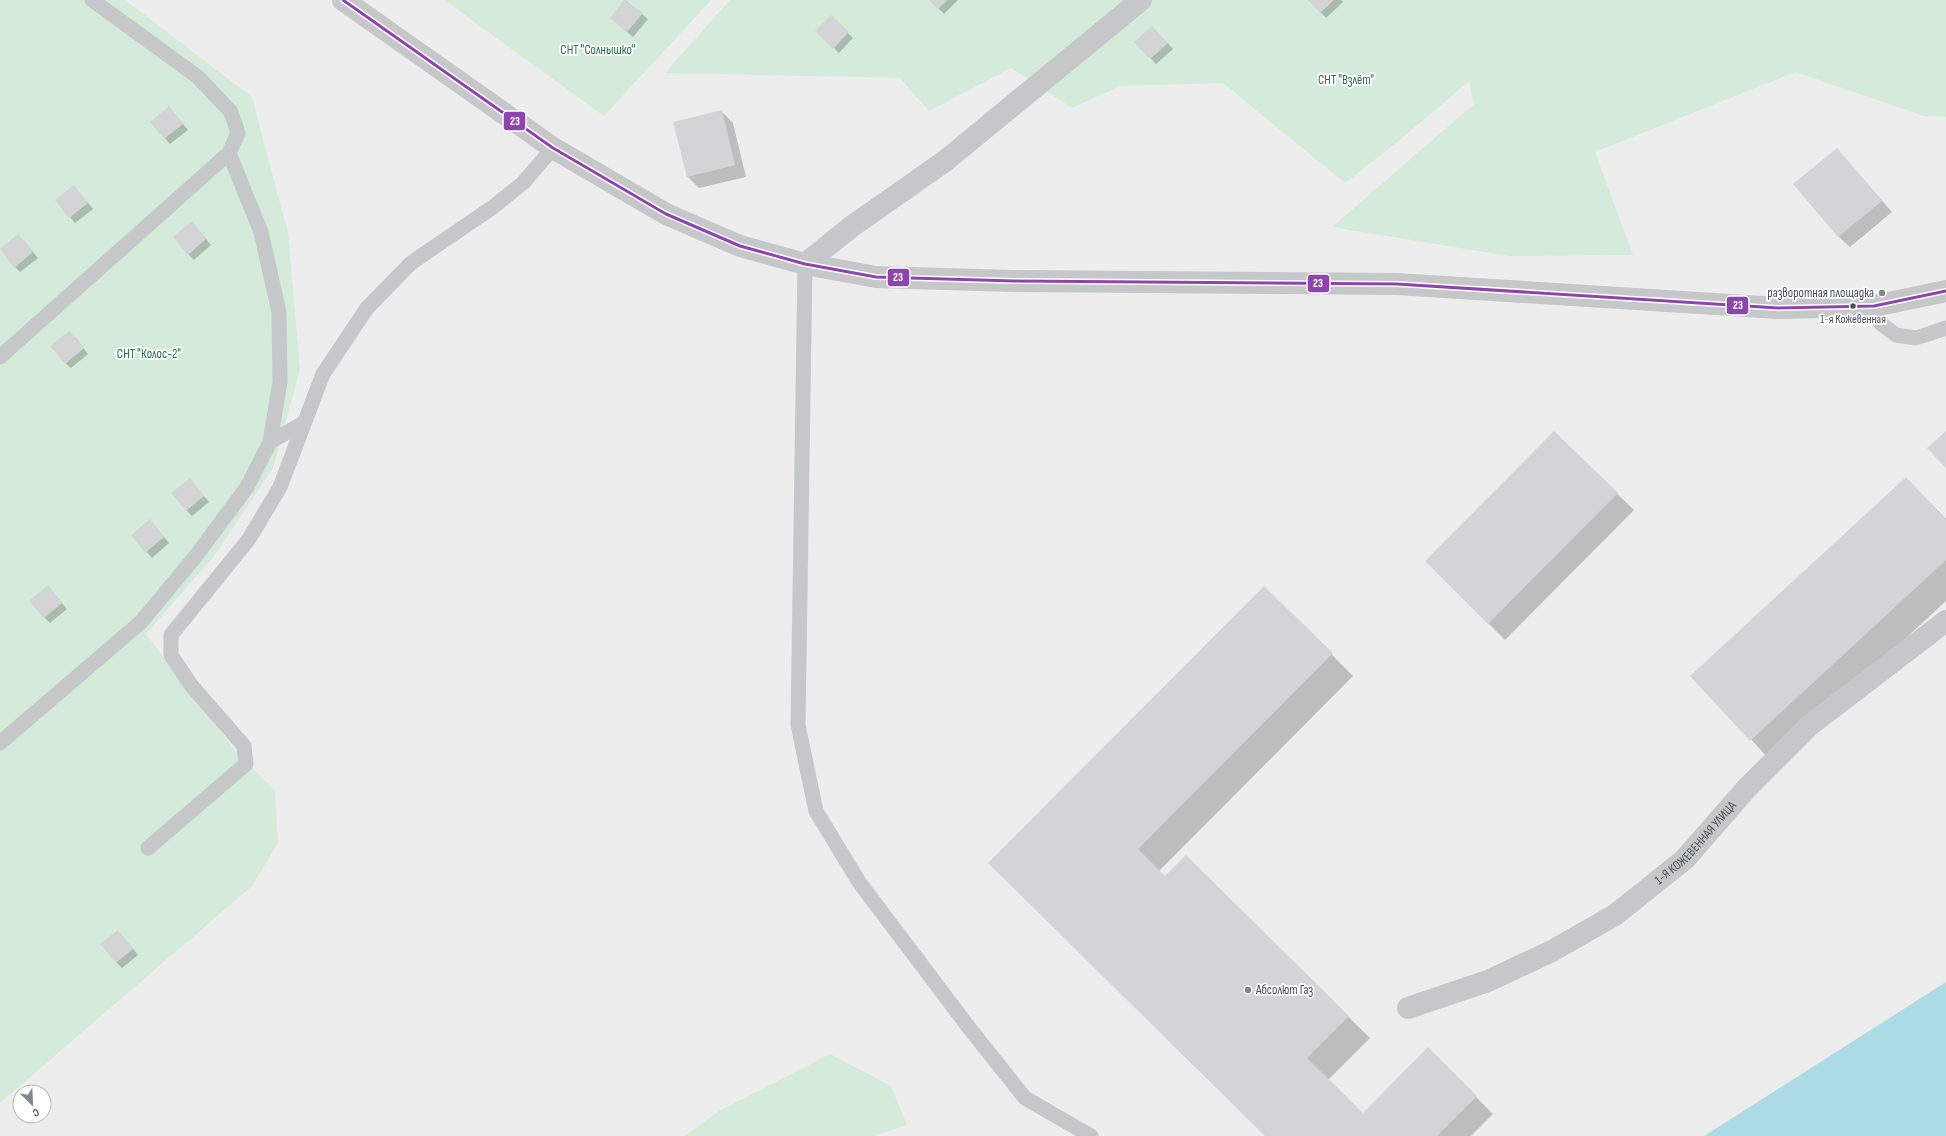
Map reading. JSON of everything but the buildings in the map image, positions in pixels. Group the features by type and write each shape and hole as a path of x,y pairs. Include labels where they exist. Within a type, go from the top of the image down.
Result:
{"street":[{"path":"343,0 553,148 666,214 740,246 805,264 876,277 1014,281 1398,284 1778,308 1874,306 1946,291"},
{"path":"805,264 851,227 945,161 1141,0"},
{"name":"1-Я КОЖЕВЕННАЯ УЛИЦА","path":"1408,1008 1488,981 1552,952 1615,915 1685,859 1746,789 1810,725 1946,621"}],"lane":[{"path":"0,357 229,154 238,134 231,112 198,77 92,0"},
{"path":"148,848 246,764 244,746 191,685 170,656 171,635 249,540 280,486 302,424 323,374 367,308 411,263 492,207 523,183 553,148"},
{"path":"0,743 141,622 194,557 247,487 270,442 280,382 279,312 261,232 229,154"},
{"path":"805,264 798,725 816,811 859,882 970,1029 1025,1098 1091,1136"},
{"path":"1874,306 1880,323 1896,334 1916,338 1946,328"},
{"path":"270,442 302,424"}],"green space":[{"name":"СНТ \"Колос-2\"","path":"0,0 125,0 252,97 288,233 300,369 273,468 215,555 146,634 232,747 275,791 278,843 252,886 22,1084 12,1084 12,1093 0,1103"},
{"name":"СНТ \"Солнышко\"","path":"444,0 711,0 604,116"},
{"name":"СНТ \"Взлёт\"","path":"730,0 1946,0 1946,117 1924,116 1796,72 1595,152 1633,255 1509,256 1332,227 1474,104 1469,81 1400,140 1345,183 1223,83 1120,86 1072,108 1011,68 929,111 900,78 665,73"},
{"path":"830,1054 891,1086 907,1125 874,1136 685,1136 719,1111"}],"water":[{"path":"1946,982 1946,1136 1704,1136"}],"transit line":[{"name":"23","path":"343,0 553,148 666,214 740,246 805,264 876,277 1014,281 1397,284 1778,308 1874,306 1946,291"}],"place":[{"name":"разворотная площадка","path":"1882,293"},
{"name":"1-я Кожевенная","path":"1853,306"},
{"name":"Абсолют Газ","path":"1248,990"}]}
